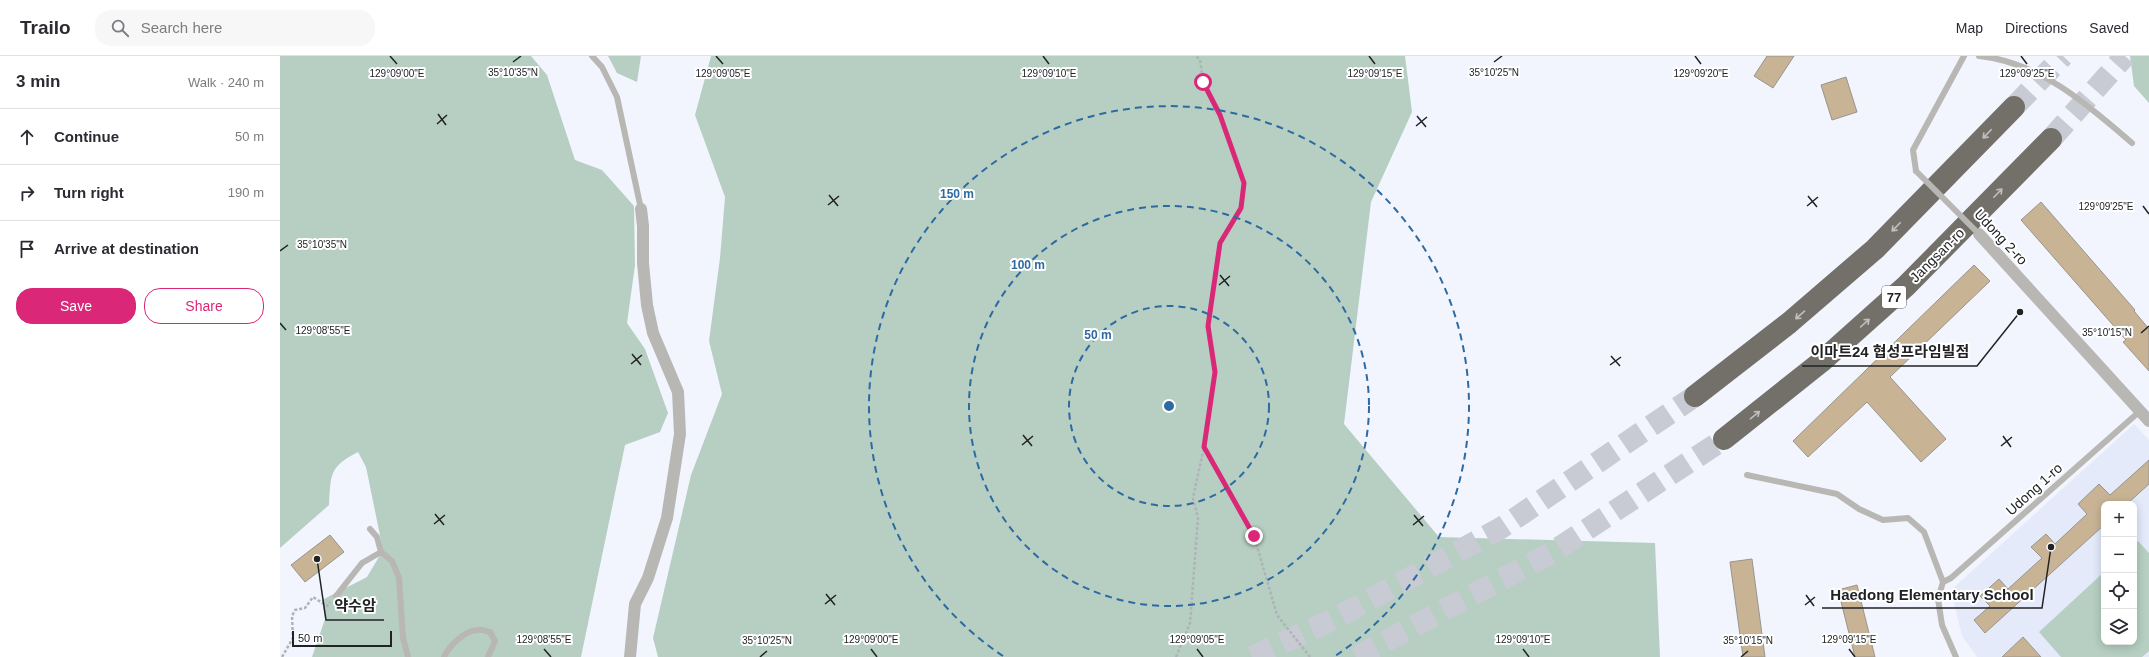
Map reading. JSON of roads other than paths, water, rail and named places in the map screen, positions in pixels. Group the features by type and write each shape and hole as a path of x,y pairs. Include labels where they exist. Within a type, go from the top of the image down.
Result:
{"highway":[{"path":"1695,396 1789,323 1875,249 2014,106"},
{"name":"Jangsan-ro","path":"1724,439 1821,362 1906,286 2051,139"}],"street":[{"path":"630,657 635,604 648,578 667,518 680,434 678,392 654,333 647,305 643,263 644,226 641,209"},
{"name":"Udong 2-ro","path":"1978,234 2149,421"}],"lane":[{"path":"592,56 602,67 617,97 641,209"},
{"name":"Udong 2-ro","path":"1964,56 1913,150 1916,171 1978,234"},
{"path":"1980,56 1997,58 2021,65 2054,82 2094,110 2132,143"},
{"name":"Udong 1-ro","path":"1944,582 1951,578 2140,411"},
{"path":"1747,475 1837,494 1859,509 1883,520 1908,518 1924,532 1944,582 1938,600 1942,625 1956,657"},
{"path":"370,529 377,537 381,552 392,561 399,578 403,638 408,657"},
{"path":"336,596 362,563 381,552"},
{"path":"444,657 447,651 462,636 477,630 490,632 494,641 488,657"}],"tunnel":[{"path":"2014,107 2063,56"},
{"path":"2051,139 2125,56"},
{"path":"1252,657 1338,617 1501,528 1695,396"},
{"path":"1356,657 1551,553 1724,439"}],"place":[{"name":"이마트24 협성프라임빌점","path":"2020,312"},
{"name":"Haedong Elementary School","path":"2051,547"},
{"name":"약수암","path":"317,559"}]}
